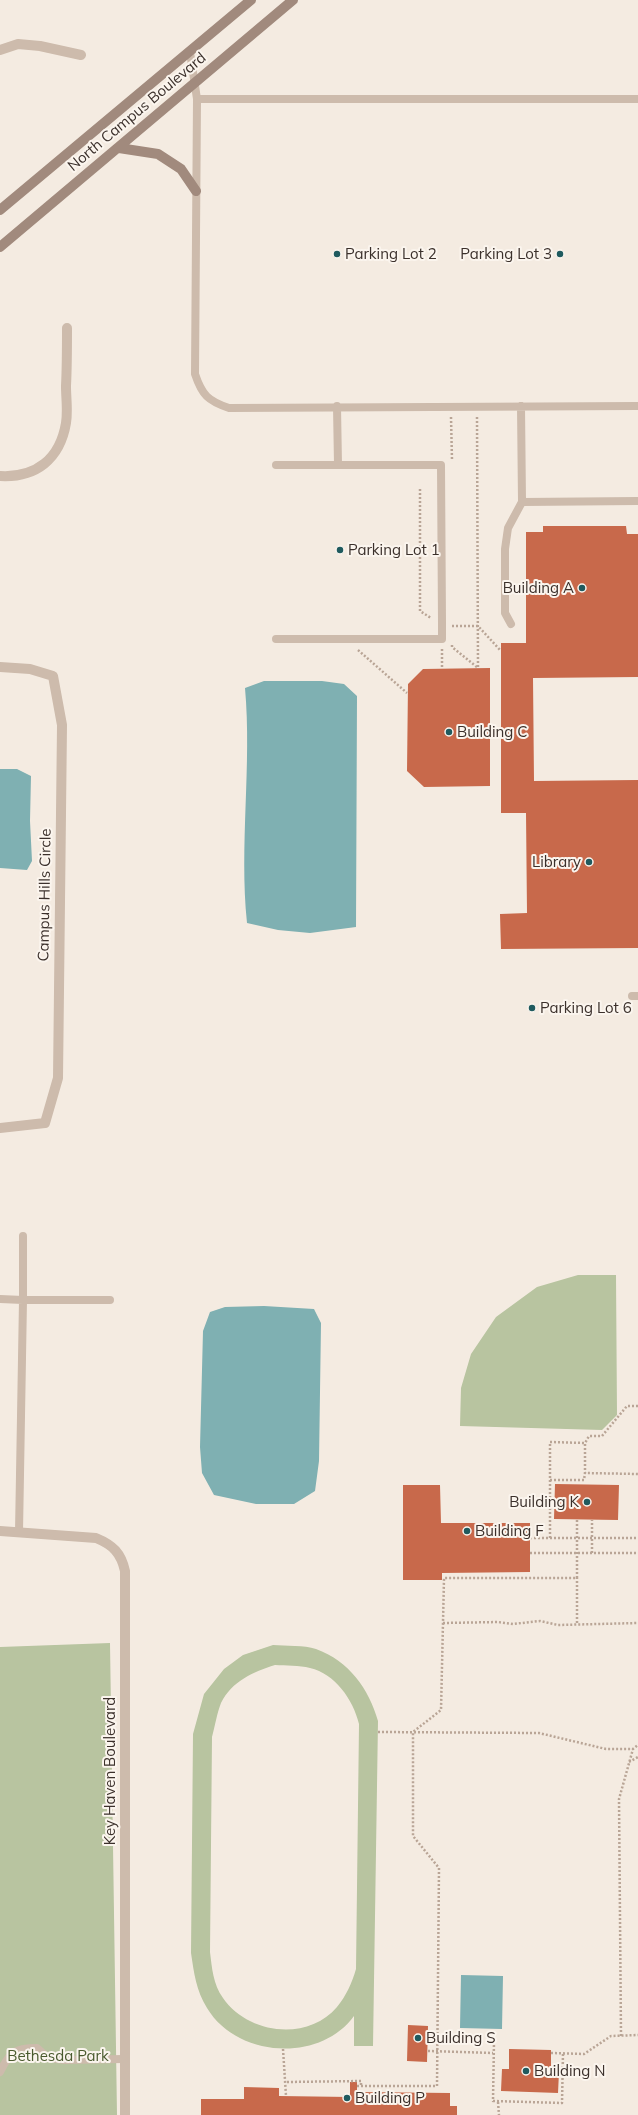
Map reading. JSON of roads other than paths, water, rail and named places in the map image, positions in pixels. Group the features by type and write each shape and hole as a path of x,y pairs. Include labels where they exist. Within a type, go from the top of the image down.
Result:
{"street":[{"name":"North Campus Boulevard","path":"0,210 251,0"},
{"name":"North Campus Boulevard","path":"0,247 293,0"},
{"path":"0,50 18,44 40,46 81,56"},
{"path":"119,148 158,154 181,168 196,191"},
{"path":"0,476 28,474 43,466 53,454 61,440 66,422 67,328"},
{"name":"Campus Hills Circle","path":"0,667 30,670 53,676 62,725 58,1078 53,1101 45,1123 0,1128"},
{"name":"Key Haven Boulevard","path":"0,1531 96,1538 108,1543 117,1550 123,1559 125,1571 124,2115"}],"lane":[{"path":"190,52 196,83 197,99 195,374 200,389 212,402 229,408 337,406 638,406"},
{"path":"197,99 638,99"},
{"path":"337,406 338,465"},
{"path":"510,624 505,613 505,549 508,528 522,502 521,406"},
{"path":"276,465 441,465 442,639 276,639"},
{"path":"522,502 638,501"},
{"path":"19,1532 23,1236"},
{"path":"0,1299 110,1300"},
{"path":"0,2072 8,2056 21,2048 37,2048 48,2058 65,2060 124,2060"}],"water":[{"path":"264,681 322,681 344,684 357,696 356,927 310,933 278,930 247,923 244,864 247,747 245,688"},
{"path":"0,769 17,769 31,776 30,821 32,861 27,870 0,868"},
{"path":"264,1306 314,1309 321,1323 319,1461 315,1491 294,1504 256,1504 214,1495 202,1473 200,1447 203,1331 210,1312 225,1307"},
{"path":"461,1975 503,1976 502,2029 460,2028"}],"place":[{"name":"Parking Lot 2","path":"337,254"},
{"name":"Parking Lot 3","path":"560,254"},
{"name":"Parking Lot 1","path":"340,550"},
{"name":"Building A","path":"582,588"},
{"name":"Building C","path":"449,732"},
{"name":"Library","path":"589,862"},
{"name":"Parking Lot 6","path":"532,1008"},
{"name":"Building K","path":"587,1502"},
{"name":"Building F","path":"467,1531"},
{"name":"Building S","path":"418,2038"},
{"name":"Building N","path":"526,2071"},
{"name":"Building P","path":"347,2098"}],"park label":[{"name":"Bethesda Park","path":"58,2056"}]}
